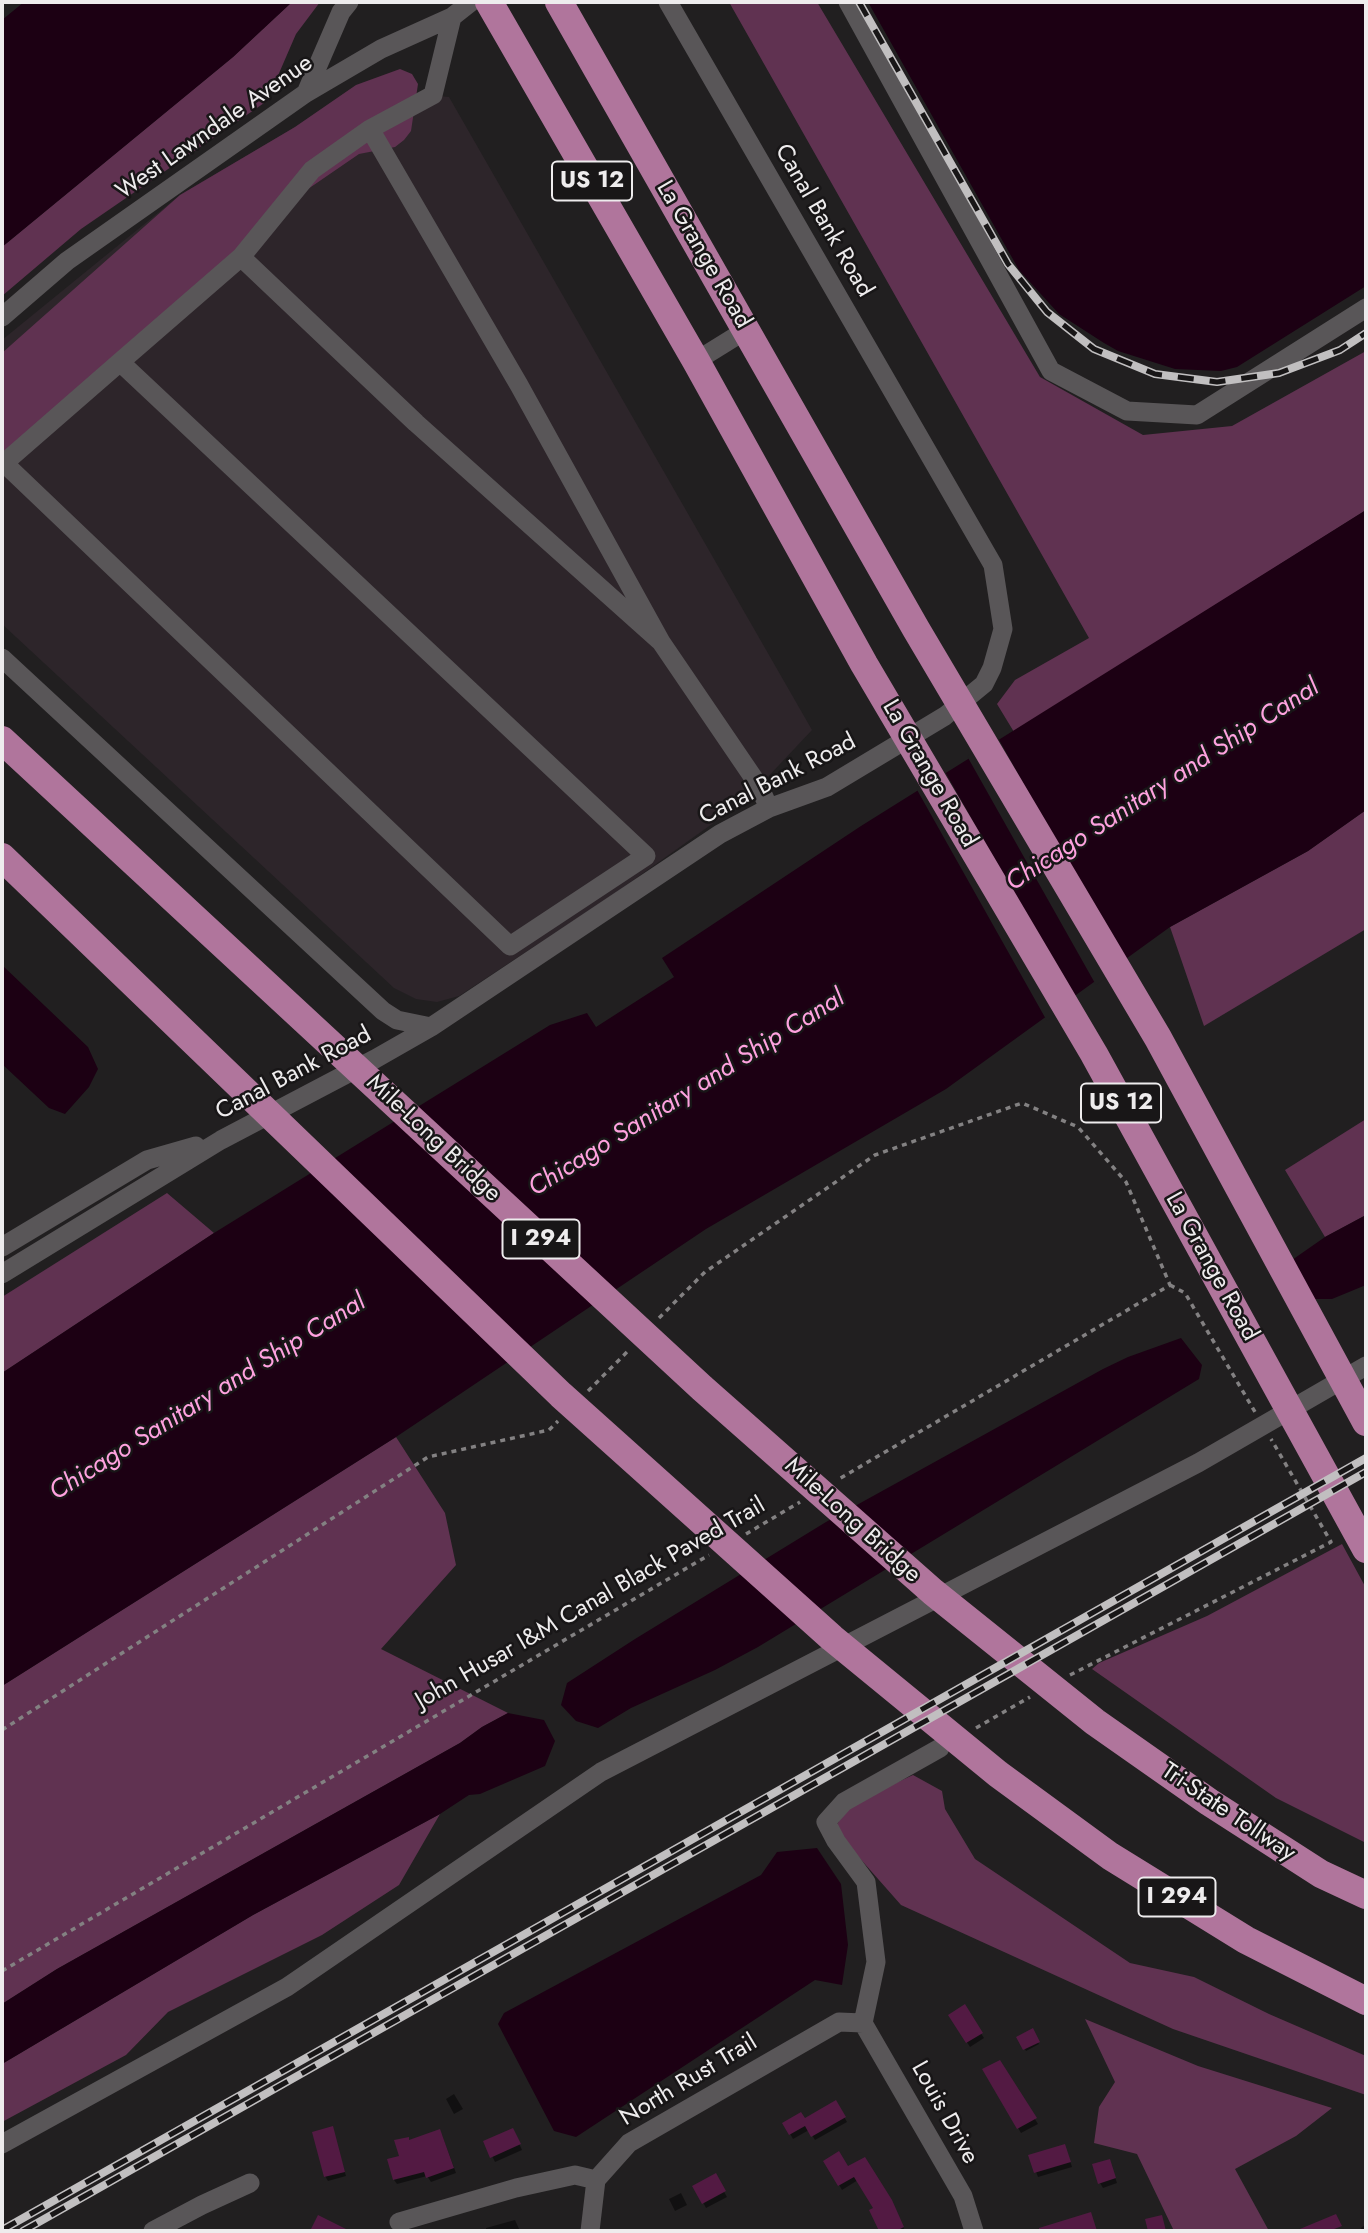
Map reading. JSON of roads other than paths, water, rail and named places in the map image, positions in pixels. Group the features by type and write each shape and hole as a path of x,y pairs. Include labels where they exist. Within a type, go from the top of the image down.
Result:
{"highway":[{"name":"La Grange Road","path":"489,2 864,663 1094,1054 1366,1549"},
{"name":"La Grange Road","path":"559,2 916,629 1158,1038 1366,1422"},
{"name":"Mile-Long Bridge","path":"2,740 702,1388 933,1592 1095,1722"},
{"name":"I 294","path":"2,857 561,1395 832,1638 999,1774 1110,1856 1246,1940 1366,2001"},
{"name":"Tri-State Tollway","path":"1095,1722 1231,1816 1321,1874 1366,1895"}],"street":[{"path":"306,93 341,12 349,2"},
{"name":"West Lawndale Avenue","path":"2,317 67,261 306,93 381,49 452,17 471,2"},
{"name":"Canal Bank Road","path":"2,1274 221,1140 431,1027 720,834 769,808 827,787 945,716 984,684 992,668 1003,629 993,565 668,2"},
{"path":"848,2 1051,371 1127,411 1197,415 1366,308"},
{"path":"120,362 646,856 510,946 4,463 120,362 241,257 312,170 370,129 432,95 452,17"},
{"path":"370,129 519,385 662,642 759,786 769,808"},
{"path":"241,257 416,423 662,642"},
{"path":"695,361 746,330"},
{"path":"2,658 383,1011 397,1020 431,1027"},
{"path":"2,1247 147,1160 221,1140"},
{"path":"2,2144 287,1987 601,1772 1198,1463 1366,1366"},
{"path":"863,2023 876,1962 866,1882 836,1841 826,1822 844,1802 940,1748"},
{"name":"North Rust Trail","path":"596,2180 629,2143 839,2022 863,2023"},
{"name":"Louis Drive","path":"863,2023 962,2196 974,2231"},
{"path":"399,2222 516,2188 575,2175 596,2180 590,2231"},
{"path":"153,2231 202,2204 250,2183"}],"water":[{"path":"24,2 292,2 233,57 2,247 2,20"},
{"path":"868,2 1366,2 1366,286 1237,367 1221,371 1175,369 1118,351 1059,314 1019,270"},
{"name":"Chicago Sanitary and Ship Canal","path":"1366,510 1366,810 1308,851 1170,927 946,1089 706,1229 396,1437 2,1686 2,1373 214,1233 550,1025 587,1013 596,1027 674,977 662,958 861,826"},
{"path":"2,965 88,1047 98,1069 89,1087 65,1114 49,1108 2,1064"},
{"path":"1366,1215 1366,1285 1332,1299 1288,1299 1292,1260 1325,1237"},
{"path":"1181,1338 1202,1365 1199,1379 758,1647 715,1670 631,1708 598,1728 576,1721 561,1705 567,1683 826,1522 1103,1369"},
{"path":"508,1713 544,1720 555,1741 545,1766 480,1794 469,1795 440,1814 253,1915 2,2064 2,2004 57,1969 460,1743"},
{"path":"817,1848 841,1884 848,1945 842,1985 815,1980 576,2137 554,2131 498,2024 504,2013 761,1875 777,1852"}],"railway":[{"path":"859,2 1008,264 1047,312 1094,349 1155,374 1217,382 1279,373 1340,350 1366,333"},
{"path":"2,2230 1366,1458"},
{"path":"23,2231 1366,1472"}]}
